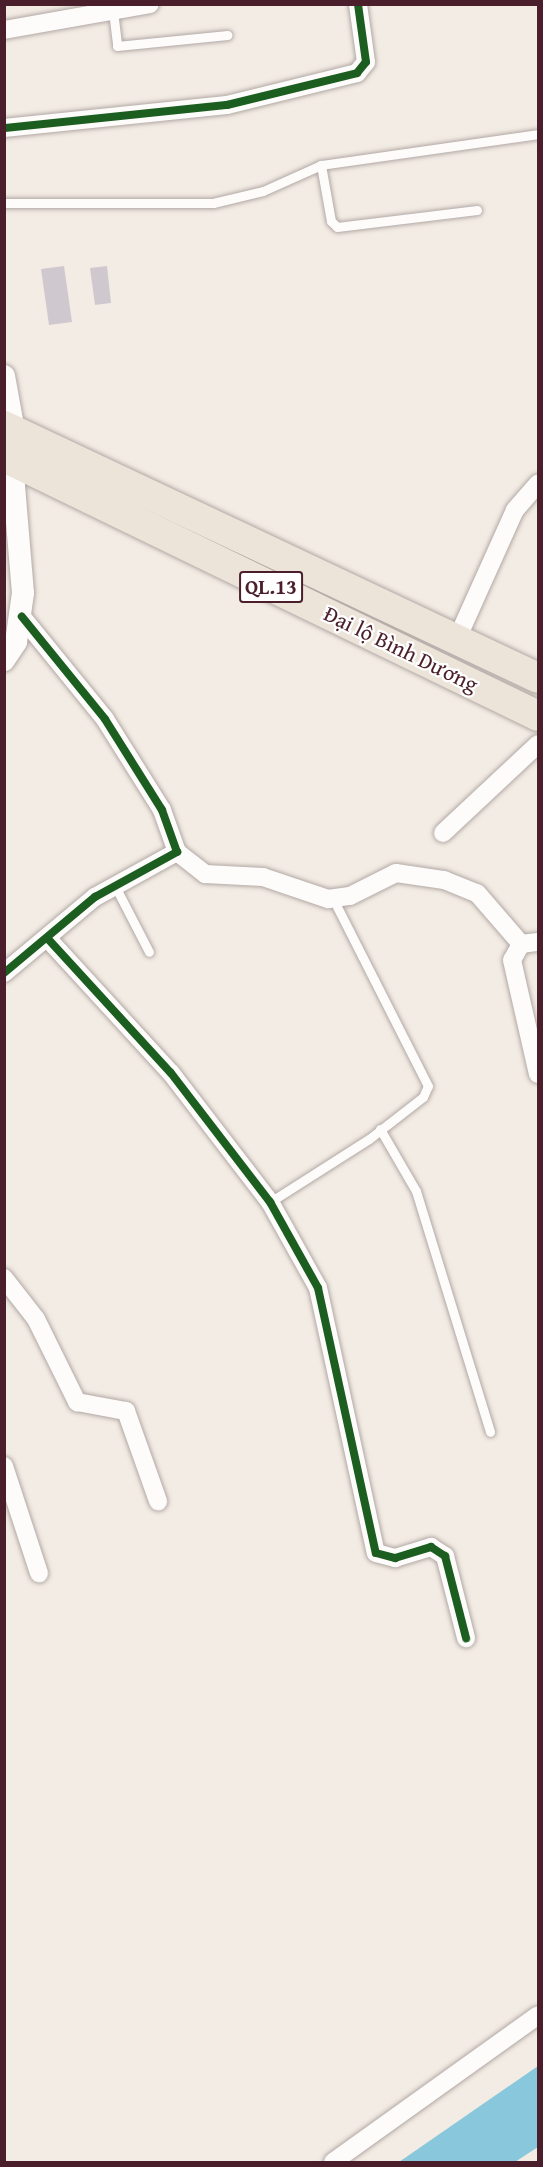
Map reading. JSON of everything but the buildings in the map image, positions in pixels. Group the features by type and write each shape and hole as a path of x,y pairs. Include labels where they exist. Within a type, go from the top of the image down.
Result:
{"highway":[{"name":"Đại lộ Bình Dương","path":"10,456 458,639 538,678"},
{"name":"Đại lộ Bình Dương","path":"10,456 538,716"}],"street":[{"path":"4,30 150,4"},
{"path":"4,128 227,105 357,73 366,63 358,4"},
{"path":"4,376 22,617 4,660"},
{"path":"458,639 515,510 538,484"},
{"path":"22,617 105,719 162,810 177,852 205,874 263,878 333,899 396,873 421,875 477,893 530,943 512,960 538,1074"},
{"path":"443,833 538,744"},
{"path":"4,973 115,886 177,852"},
{"path":"49,940 171,1073 270,1202 318,1288 376,1553 383,1559 431,1547 445,1556 466,1638"},
{"path":"4,1278 36,1320 77,1402 126,1411 158,1501"},
{"path":"4,1466 39,1573"},
{"path":"333,2163 538,2015"}],"lane":[{"path":"113,11 117,46 227,35"},
{"path":"4,203 213,203 263,191 321,165 538,134"},
{"path":"321,165 331,221 337,227 477,210"},
{"path":"115,886 149,952"},
{"path":"270,1202 380,1129 423,1097 428,1077 333,899"},
{"path":"380,1129 416,1191 490,1432"}],"water":[{"path":"538,2066 538,2147 515,2162 399,2162"}],"cycle path":[{"path":"4,128 227,105 357,73 366,62 358,4"},
{"path":"4,973 95,897 177,852 162,810 105,719 22,617"},
{"path":"49,940 171,1073 270,1202 318,1288 376,1553 395,1558 431,1547 445,1556 466,1638"}]}
